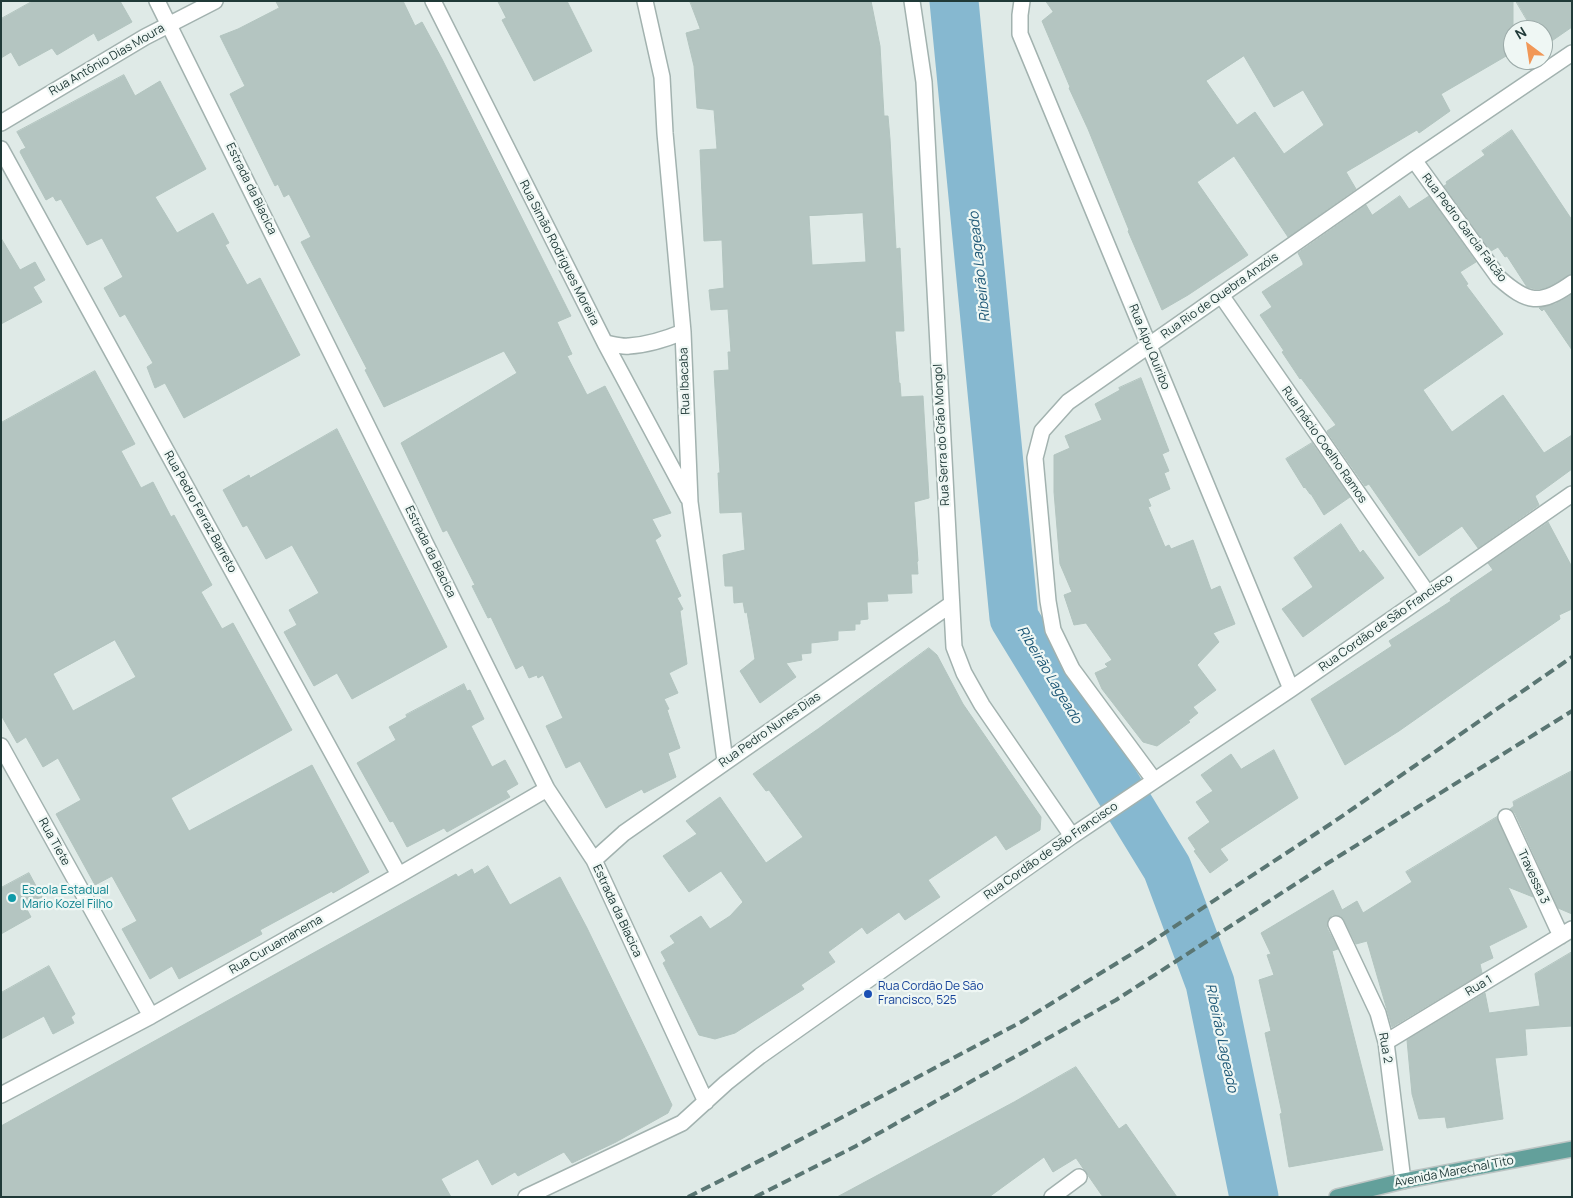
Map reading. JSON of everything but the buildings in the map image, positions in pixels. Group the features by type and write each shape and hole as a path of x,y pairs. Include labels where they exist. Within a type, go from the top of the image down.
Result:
{"main road":[{"name":"Avenida Marechal Tito","path":"1337,1197 1403,1181 1572,1150"}],"street":[{"name":"Estrada da Biacica","path":"157,1 547,789 594,860 706,1102"},
{"name":"Rua Antônio Dias Moura","path":"1,123 145,37 215,1"},
{"name":"Rua Simão Rodrigues Moreira","path":"433,1 604,343 690,502"},
{"name":"Rua Ibacaba","path":"645,1 662,77 665,133 683,332 690,502 725,761"},
{"name":"Rua Serra do Grão Mongol","path":"912,1 924,82 950,605 954,647 964,674 982,705 1072,836"},
{"name":"Rua Aipu Quiribo","path":"1022,2 1020,34 1291,689"},
{"name":"Rua Rio de Quebra Anzóis","path":"1154,780 1072,669 1053,630 1048,601 1035,458 1042,431 1068,402 1414,160 1572,53"},
{"name":"Rua Pedro Ferraz Barreto","path":"1,149 400,875"},
{"name":"Rua Pedro Garcia Falcão","path":"1414,160 1498,278 1509,287 1532,299 1549,297 1572,283"},
{"name":"Rua Inácio Coelho Ramos","path":"1221,295 1428,594"},
{"path":"604,343 627,346 649,343 683,332"},
{"name":"Rua Cordão de São Francisco","path":"526,1197 682,1123 742,1069 1072,836 1291,689 1572,494"},
{"name":"Rua Pedro Nunes Dias","path":"594,860 624,833 950,605"},
{"name":"Rua Tiete","path":"1,746 151,1016"},
{"name":"Rua Curuamanema","path":"1,1095 151,1016 400,875 547,789"},
{"name":"Travessa 3","path":"1506,817 1566,933"},
{"name":"Rua 2","path":"1336,924 1378,1013 1386,1042 1403,1181"},
{"name":"Rua 1","path":"1386,1042 1566,933"},
{"path":"1052,1197 1080,1177"}],"waterway":[{"name":"Ribeirão Lageado","path":"954,1 1014,618 1167,868 1210,983 1254,1197"}],"railway":[{"path":"688,1197 1021,1022 1148,944 1335,821 1572,657"},
{"path":"755,1197 856,1146 1116,1000 1328,863 1572,711"}],"place":[{"name":"Escola Estadual Mario Kozel Filho","path":"12,898"},
{"name":"Rua Cordão De São Francisco, 525","path":"868,994"}]}
